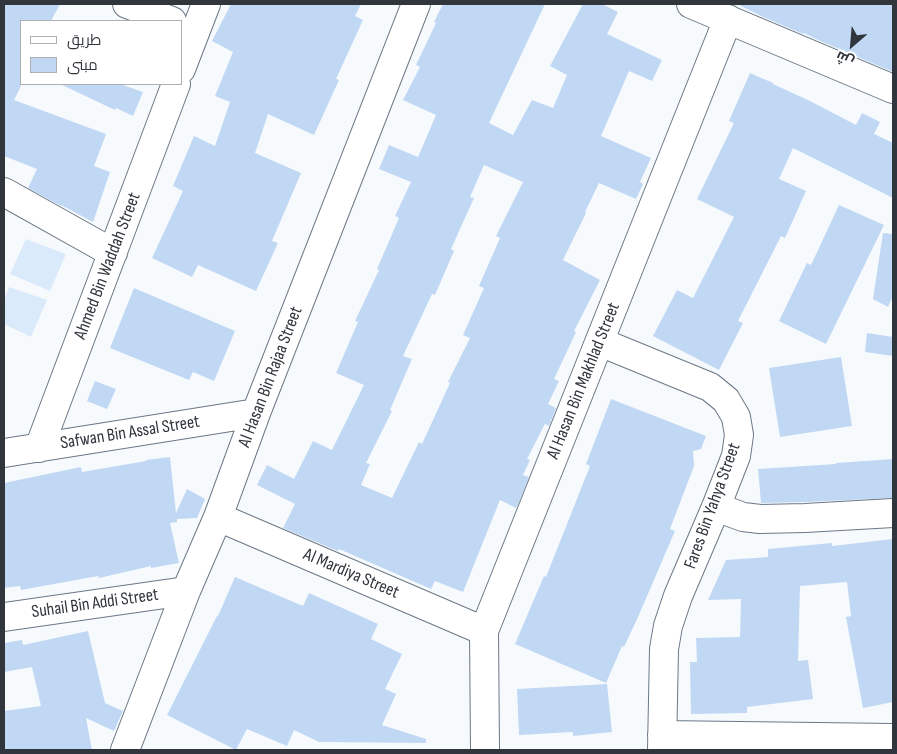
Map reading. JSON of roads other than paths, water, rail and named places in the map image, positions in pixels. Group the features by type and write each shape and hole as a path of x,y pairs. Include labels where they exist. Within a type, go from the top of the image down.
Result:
{"street":[{"path":"127,4 168,20"},
{"path":"182,48 183,26 206,4"},
{"name":"Al Hasan Bin Rajaa Street","path":"125,750 186,591 218,517 256,413 416,4"},
{"path":"691,4 893,89"},
{"name":"Al Hasan Bin Makhlad Street","path":"484,750 484,631 728,19"},
{"name":"Ahmed Bin Waddah Street","path":"39,448 176,85"},
{"path":"4,192 113,252"},
{"name":"Fares Bin Yahya Street","path":"600,342 710,387 726,400 736,418 739,435 736,456 678,596 668,626 664,649 662,743"},
{"name":"Safwan Bin Assal Street","path":"4,453 256,413"},
{"path":"716,507 743,517 760,519 893,513"},
{"name":"Al Mardiya Street","path":"218,517 484,631"},
{"name":"Suhail Bin Addi Street","path":"4,617 186,591"},
{"path":"662,743 787,743 893,738"}]}
